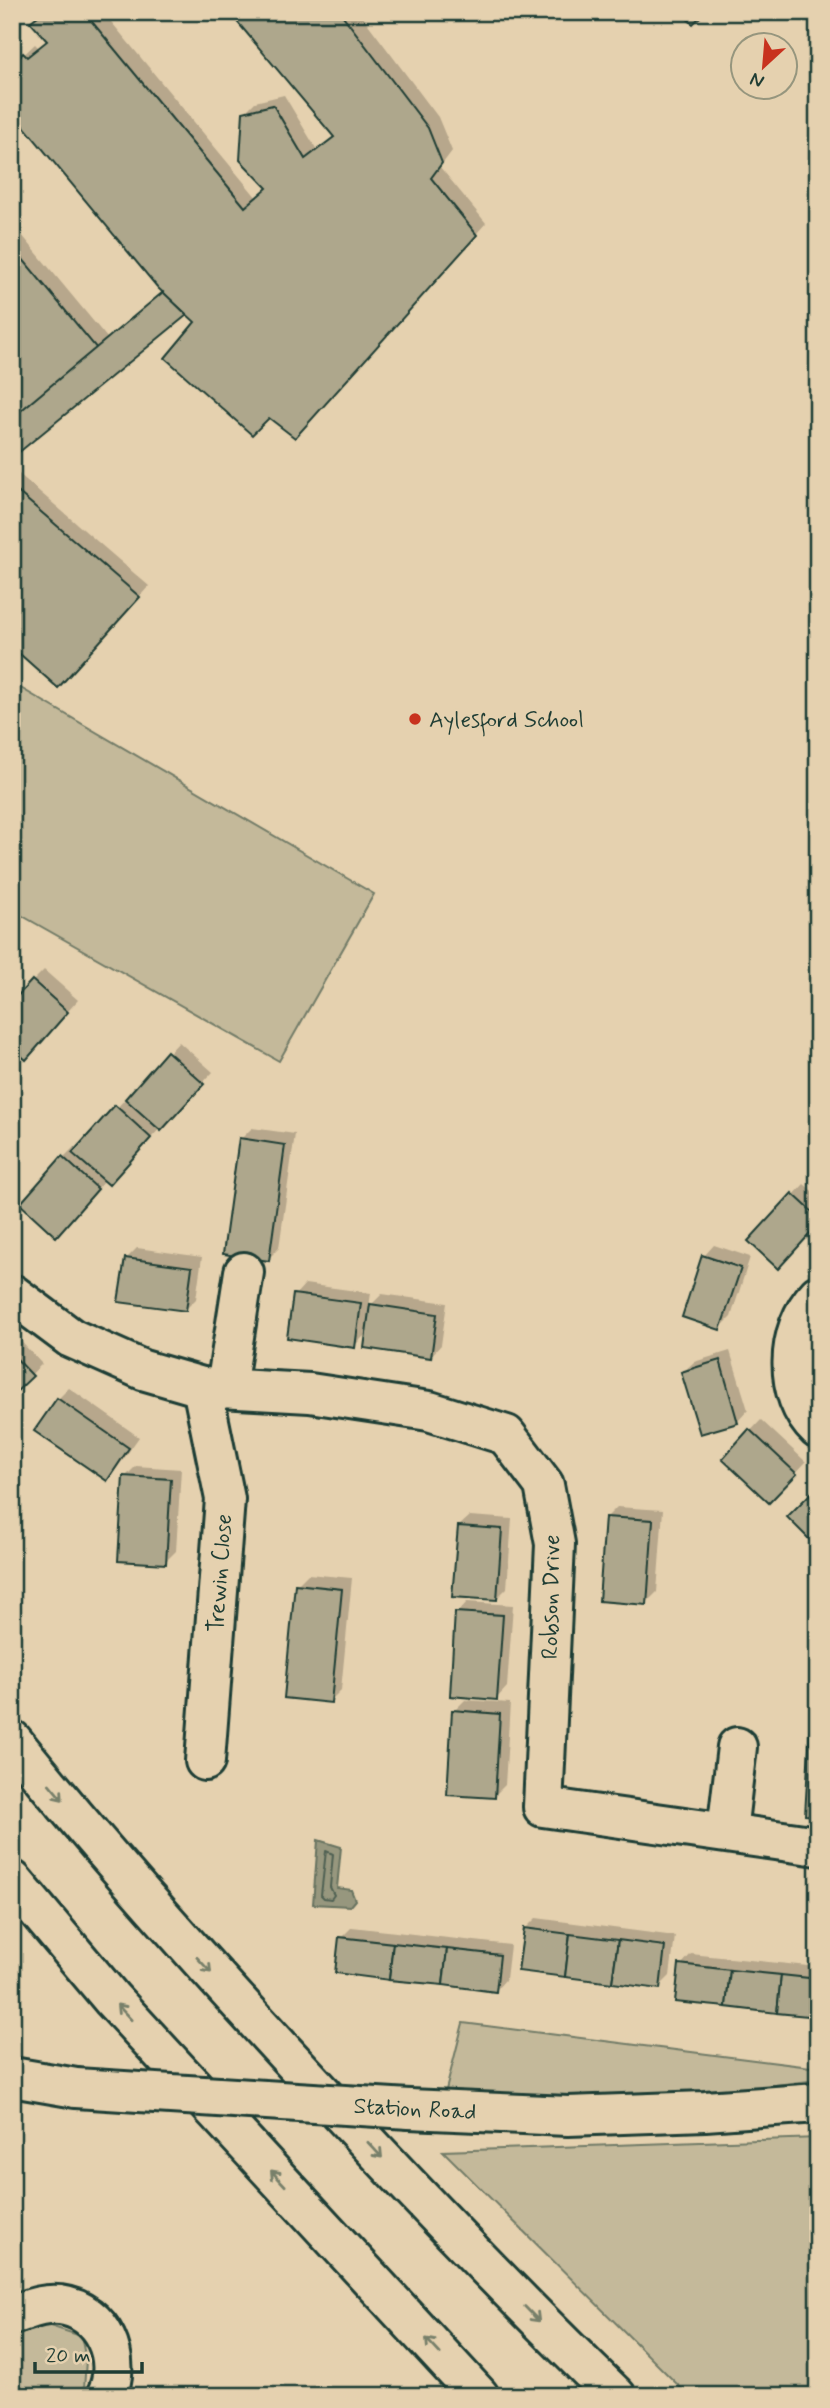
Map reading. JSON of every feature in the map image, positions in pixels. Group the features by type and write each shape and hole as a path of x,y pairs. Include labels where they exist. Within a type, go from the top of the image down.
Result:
{"main road":[{"path":"214,1388 244,1272"},
{"name":"Robson Drive","path":"12,1294 71,1338 143,1370 214,1388 310,1393 429,1411 506,1435 544,1485 555,1544 542,1807 818,1846"},
{"path":"818,1295 808,1305 796,1333 793,1366 795,1393 808,1420 818,1429"},
{"name":"Trewin Close","path":"205,1761 225,1499 214,1388"},
{"path":"12,1740 198,1958 400,2178 616,2396"},
{"path":"727,1832 737,1747"},
{"path":"12,1880 112,1999 479,2396"},
{"name":"Station Road","path":"12,2077 76,2088 408,2109 568,2116 705,2111 818,2103"},
{"path":"12,2315 39,2305 60,2305 80,2312 97,2325 109,2343 113,2363 111,2385 106,2396"}],"shaded area":[{"path":"12,683 374,894 279,1061 12,910"},
{"path":"463,2023 818,2068 818,2080 707,2093 564,2097 446,2090"},
{"path":"818,2138 818,2396 689,2396 443,2151"},
{"path":"47,2325 81,2336 86,2360 84,2389 78,2396 12,2396 12,2337"}],"water":[{"path":"318,1840 341,1847 337,1888 351,1890 355,1900 350,1906 313,1904"}],"building":[{"path":"43,12 84,12 245,207 267,188 240,160 243,112 273,105 305,159 334,137 229,12 340,12 428,128 442,163 431,178 477,235 295,438 269,418 252,435 165,358 195,322 158,288 12,112 12,64 23,53 27,57 47,41 30,22"},
{"path":"679,12 705,12 693,24"},
{"path":"12,246 98,350 12,421"},
{"path":"163,292 187,315 12,458 12,418"},
{"path":"12,487 140,597 58,688 12,647 12,618 16,614 12,611"},
{"path":"32,980 68,1012 26,1060 12,1048 12,1002"},
{"path":"167,1051 204,1084 161,1131 125,1099"},
{"path":"115,1105 151,1138 109,1185 72,1153"},
{"path":"239,1138 285,1145 269,1261 223,1254"},
{"path":"62,1156 98,1189 56,1237 20,1204"},
{"path":"792,1193 818,1217 818,1225 778,1269 748,1241"},
{"path":"702,1255 741,1268 720,1330 682,1317"},
{"path":"125,1258 192,1267 186,1311 118,1302"},
{"path":"293,1294 361,1303 355,1348 287,1338"},
{"path":"370,1304 437,1314 431,1358 364,1348"},
{"path":"12,1354 33,1376 12,1396"},
{"path":"720,1360 738,1423 700,1434 681,1372"},
{"path":"57,1398 129,1448 107,1481 34,1431"},
{"path":"749,1429 797,1474 769,1503 722,1459"},
{"path":"123,1476 171,1479 166,1564 118,1561"},
{"path":"815,1489 818,1491 818,1548 787,1517"},
{"path":"605,1517 653,1520 647,1605 599,1601"},
{"path":"458,1526 502,1529 497,1600 452,1597"},
{"path":"295,1584 342,1589 331,1703 284,1698"},
{"path":"455,1612 503,1615 497,1700 450,1696"},
{"path":"452,1710 500,1714 495,1798 447,1795"},
{"path":"810,1730 818,1731 818,1816 805,1815"},
{"path":"524,1928 570,1934 565,1977 518,1971"},
{"path":"570,1934 618,1940 612,1983 565,1977"},
{"path":"339,1937 393,1943 389,1980 335,1973"},
{"path":"618,1940 665,1946 660,1989 612,1983"},
{"path":"393,1943 447,1949 443,1985 389,1980"},
{"path":"447,1949 500,1955 496,1992 443,1985"},
{"path":"679,1964 730,1970 726,2007 675,2002"},
{"path":"730,1970 781,1975 777,2013 726,2007"},
{"path":"781,1975 818,1979 818,2017 777,2013"}],"place":[{"name":"Aylesford School","path":"415,719"}]}
